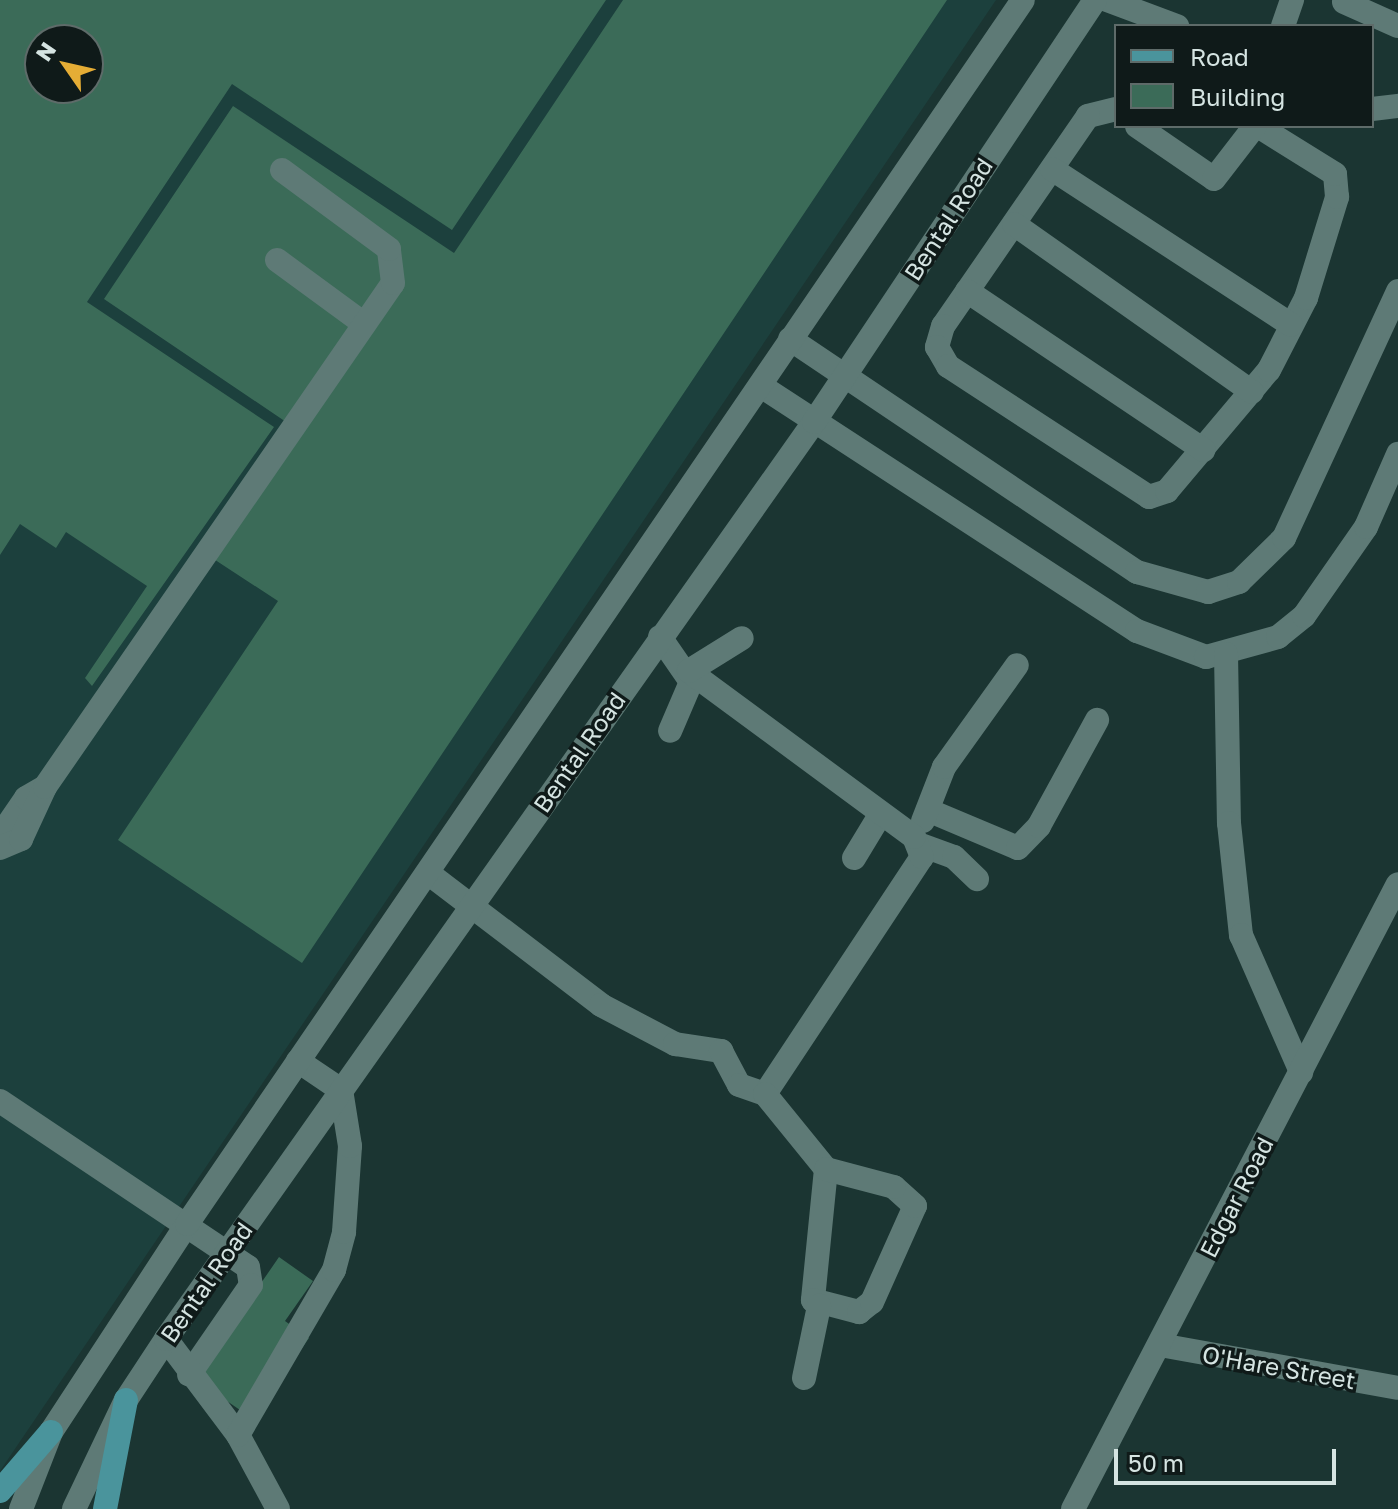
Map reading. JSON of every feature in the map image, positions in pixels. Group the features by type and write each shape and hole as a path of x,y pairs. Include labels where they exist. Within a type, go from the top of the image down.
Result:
{"main road":[{"path":"105,1509 126,1400"},
{"path":"0,1491 51,1432"}],"street":[{"name":"Bental Road","path":"21,1509 51,1432 187,1224 1023,0"},
{"name":"Bental Road","path":"74,1509 126,1400 166,1339 814,422 1095,0"},
{"path":"1107,0 1172,24"},
{"path":"1284,24 1292,0"},
{"path":"1344,2 1398,26"},
{"path":"1374,109 1398,106"},
{"path":"1114,110 1088,116 940,331 940,357 1131,490 1149,497 1167,491 1252,392 1291,325 1339,183 1260,128"},
{"path":"1140,128 1214,179 1255,128"},
{"path":"1052,169 1291,325"},
{"path":"0,848 21,839 45,787 393,283 389,249 282,170"},
{"path":"1014,224 1252,392"},
{"path":"277,260 364,324"},
{"path":"967,291 1204,450"},
{"path":"790,339 1137,572 1208,592 1239,582 1284,538 1398,291"},
{"path":"761,386 1137,631 1172,649 1226,654 1278,637 1333,584 1398,454"},
{"path":"660,637 689,671 880,815 917,841 954,857 977,879"},
{"path":"689,671 742,638"},
{"path":"1226,654 1229,823 1241,935 1301,1072"},
{"path":"765,1094 919,867 917,841 944,767 1017,665"},
{"path":"670,731 691,692 689,671"},
{"path":"930,811 1018,848 1039,826 1097,720"},
{"path":"0,836 26,798 45,787"},
{"path":"854,858 880,815"},
{"path":"428,873 469,908 601,1005 675,1044 721,1051 739,1085 765,1094 826,1169 894,1187 915,1206 867,1308 819,1306"},
{"name":"Edgar Road","path":"1073,1509 1398,884"},
{"path":"238,1435 334,1270 350,1190 341,1090 298,1061"},
{"path":"0,1101 248,1267 251,1285 189,1375"},
{"path":"804,1378 819,1306 811,1279 826,1169"},
{"path":"166,1339 189,1375 238,1435 278,1509"},
{"name":"O'Hare Street","path":"1160,1345 1398,1388"}],"shaded area":[{"path":"0,0 996,0 0,1471"}],"building":[{"path":"0,0 606,0 452,230 232,84 87,302 274,427 92,686 85,678 147,586 66,532 56,548 20,524 0,555"},
{"path":"623,0 947,0 302,963 118,840 278,601 203,552 289,424 104,299 233,106 454,253"},
{"path":"279,1257 313,1281 285,1321 309,1338 253,1419 195,1379"}]}
